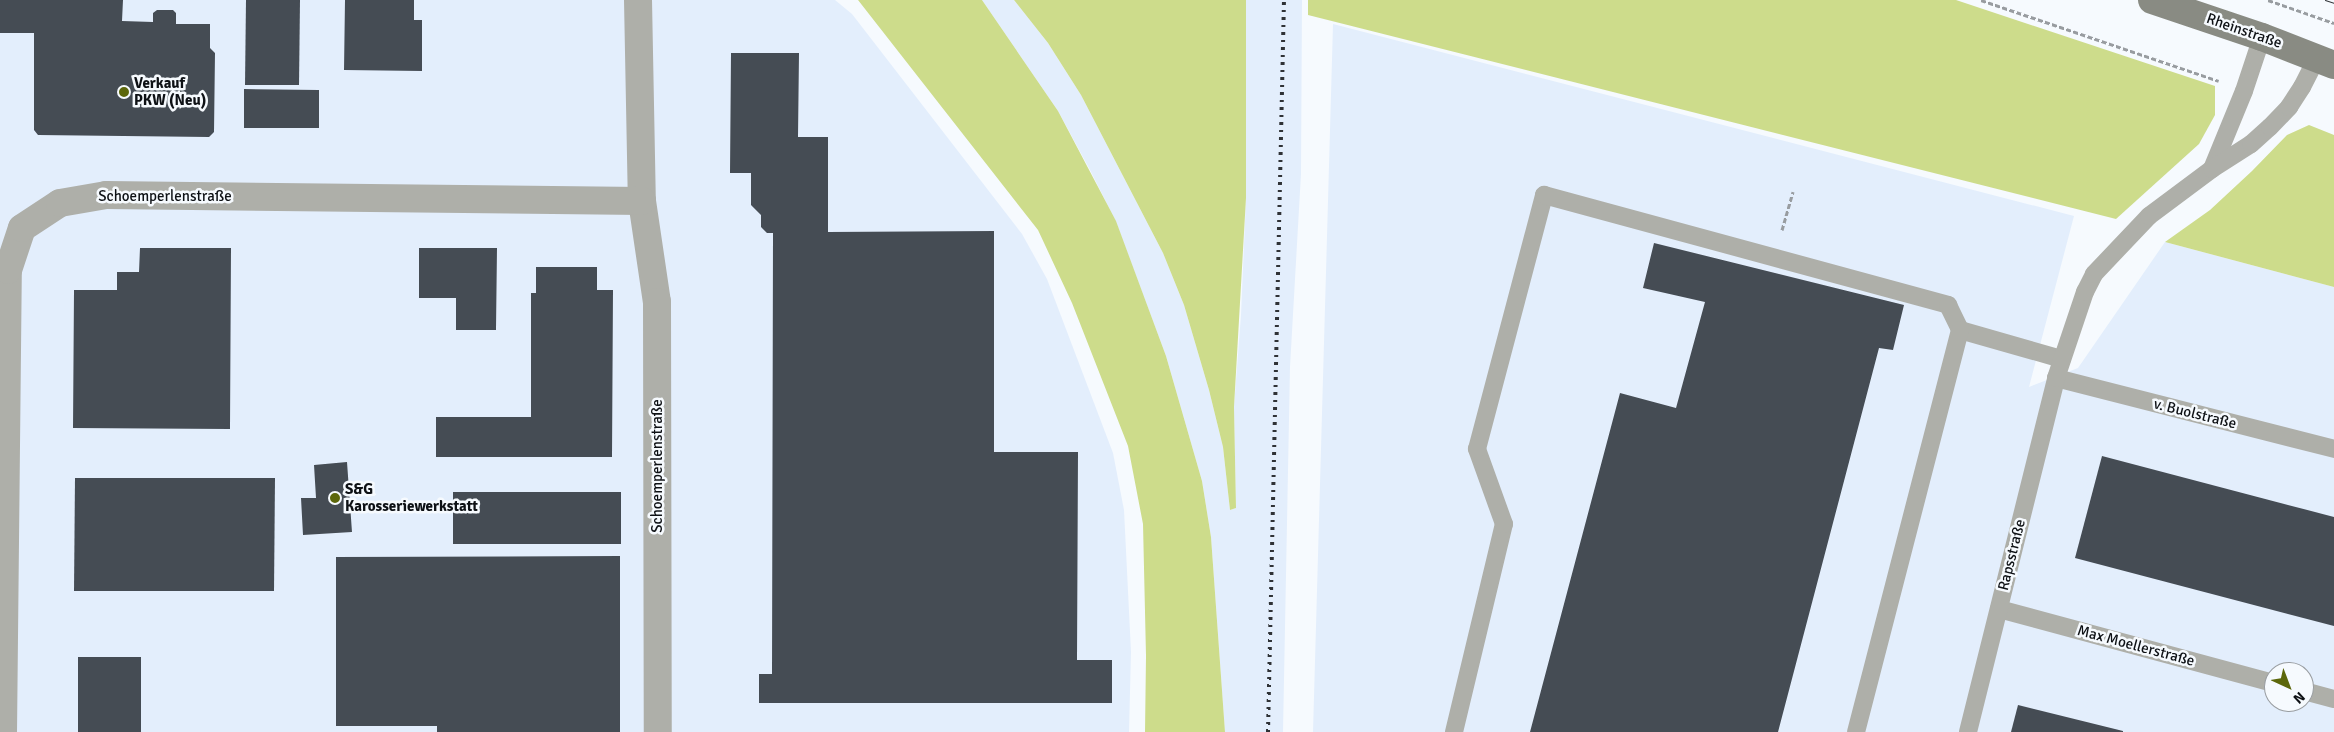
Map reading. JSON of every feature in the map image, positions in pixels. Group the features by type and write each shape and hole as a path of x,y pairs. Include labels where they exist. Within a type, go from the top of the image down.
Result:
{"main road":[{"name":"Rheinstraße","path":"2152,0 2326,61"}],"street":[{"name":"Schoemperlenstraße","path":"638,0 642,201 657,302 658,732"},
{"name":"Schoemperlenstraße","path":"3,732 8,270 22,228 60,203 106,195 642,201"}],"lane":[{"path":"2212,169 2244,90 2262,37"},
{"name":"Rapsstraße","path":"1968,732 2056,378 2084,292 2094,274 2149,216 2212,169 2251,144 2270,127 2326,61"},
{"path":"1454,732 1504,524 1477,449 1544,195 1948,305 1960,330 1856,732"},
{"path":"1960,330 2062,359"},
{"name":"v. Buolstraße","path":"2056,378 2334,449"},
{"name":"Max Moellerstraße","path":"1999,609 2264,679"},
{"path":"2314,694 2334,699"}],"path":[{"path":"1980,0 2244,90"},
{"path":"2268,0 2334,23"},
{"path":"1780,239 1793,192"}],"shaded area":[{"path":"0,0 835,0 852,14 1022,234 1047,279 1113,453 1124,510 1131,652 1129,732 0,732"},
{"path":"982,0 1014,0 1048,43 1081,95 1163,253 1184,305 1209,390 1223,447 1230,510 1236,508 1234,407 1241,315 1246,198 1246,0 1302,0 1301,174 1290,367 1283,732 1225,732 1211,537 1202,481 1166,356 1116,222 1090,170 1058,111"},
{"path":"1333,24 2074,216 2029,387 2078,368 2165,242 2334,287 2334,732 1313,732"}],"green space":[{"path":"858,0 982,0 1058,111 1116,221 1166,356 1202,481 1211,537 1225,732 1145,732 1146,656 1143,524 1128,446 1072,303 1038,230"},
{"path":"1014,0 1246,0 1246,198 1234,407 1236,508 1230,510 1223,447 1209,390 1184,305 1163,253 1081,95 1048,43"},
{"path":"1308,0 1956,0 2215,86 2215,115 2199,144 2116,219 1308,15"},
{"path":"2309,125 2334,135 2334,287 2165,242 2210,210 2287,135"}],"building":[{"name":"Verkauf PKW (Neu)","path":"0,0 123,0 122,21 153,22 153,13 157,10 173,10 176,13 176,24 210,24 210,48 215,53 214,132 209,137 38,135 34,130 34,33 0,33"},
{"path":"246,0 300,0 299,85 245,85"},
{"path":"345,0 414,0 414,20 422,20 422,71 344,70"},
{"path":"731,53 799,53 798,137 828,137 828,232 994,231 994,452 1078,452 1077,660 1112,660 1112,703 759,703 759,674 772,674 773,233 767,233 761,227 761,215 751,205 751,173 730,173"},
{"path":"244,89 319,90 319,128 244,128"},
{"path":"1654,243 1904,305 1893,350 1879,348 1778,732 1530,732 1620,393 1676,408 1705,302 1643,288"},
{"path":"140,248 231,248 230,429 73,428 74,290 117,290 117,272 139,272"},
{"path":"419,248 497,248 496,330 456,330 456,298 419,298"},
{"path":"536,267 597,267 597,290 613,290 612,457 436,457 436,417 531,417 531,293 536,293"},
{"path":"2102,456 2334,517 2334,626 2075,558"},
{"path":"347,462 352,532 303,535 301,498 316,498 314,465"},
{"path":"75,478 275,478 274,591 74,591"},
{"path":"453,492 621,492 621,544 453,544"},
{"path":"620,556 620,732 437,732 437,726 336,726 336,557"},
{"path":"78,657 141,657 141,732 78,732"},
{"path":"2018,705 2123,731 2123,732 2011,732"}],"tram line":[{"path":"2325,0 2334,3"}],"railway":[{"path":"1268,732 1284,0"}],"place":[{"name":"Verkauf PKW (Neu)","path":"124,92"},
{"name":"S&G Karosseriewerkstatt","path":"335,498"}]}
